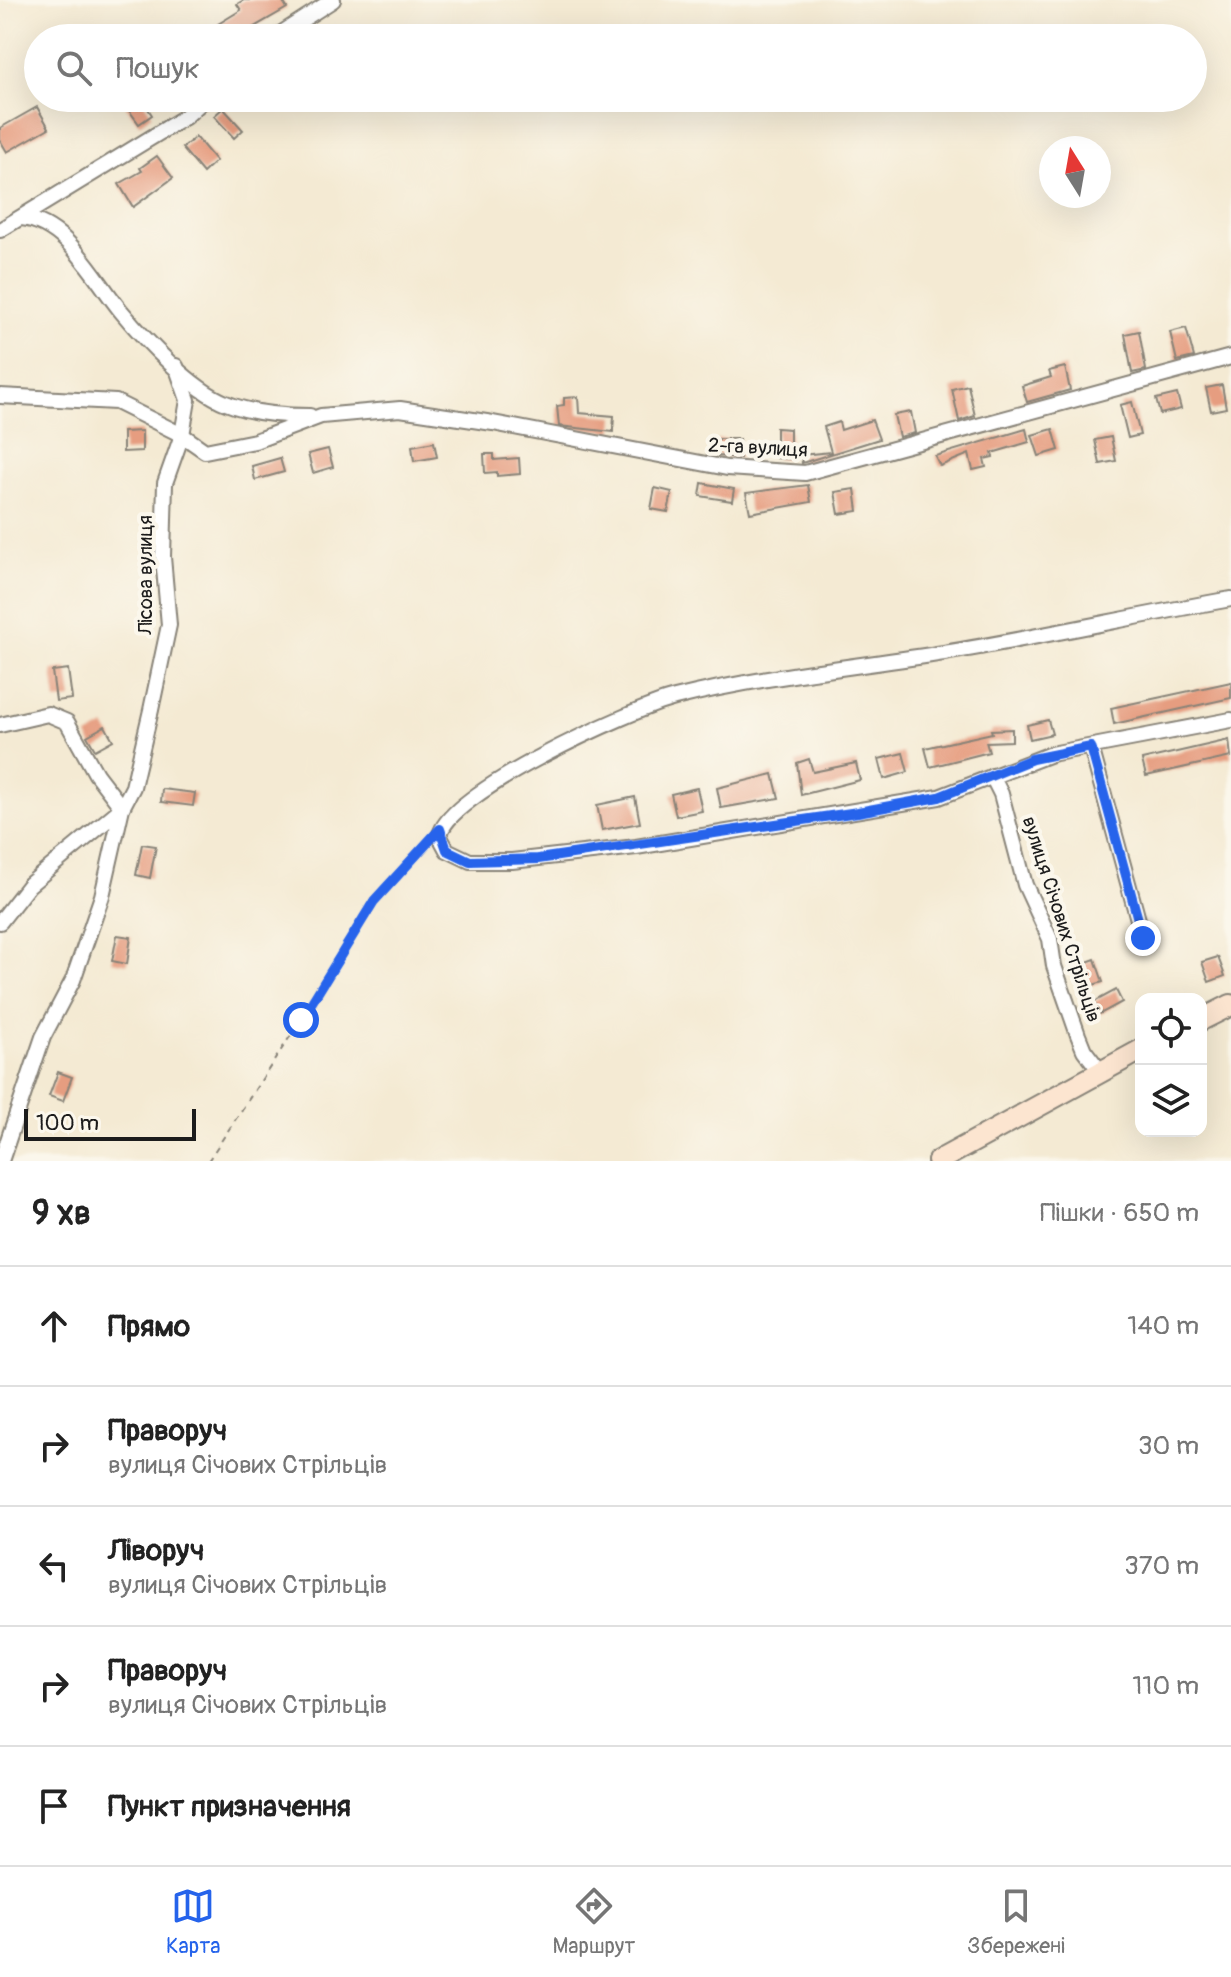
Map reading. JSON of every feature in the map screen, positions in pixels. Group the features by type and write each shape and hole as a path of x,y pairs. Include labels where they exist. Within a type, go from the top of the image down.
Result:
{"main road":[{"path":"1207,1017 1231,1005"},
{"path":"938,1161 1135,1053"}],"street":[{"path":"296,24 333,0"},
{"path":"0,230 191,112"},
{"name":"Лісова вулиця","path":"1,1161 43,1037 73,980 102,896 122,808 133,787 169,625 163,557 165,483 182,435 188,400 176,366 122,312 59,235 35,219 21,218"},
{"name":"2-га вулиця","path":"176,366 196,386 225,403 276,416 321,416 400,409 493,423 727,468 805,473 1231,357"},
{"path":"0,396 116,402 182,435"},
{"name":"2-га вулиця","path":"182,435 205,451 255,441 321,416"},
{"path":"1231,599 998,644 673,698 608,723 552,750 472,798 440,829 443,845 460,859 491,862 538,859 917,802 939,797 1032,759 1231,720"},
{"path":"0,725 48,714 67,722 96,774 122,808"},
{"path":"1091,747 1143,938"},
{"name":"вулиця Січових Стрільців","path":"992,776 1001,794 1025,885 1050,939 1054,966 1078,1035 1084,1050 1100,1071"},
{"name":"Лісова вулиця","path":"0,922 29,885 122,808"}],"path":[{"path":"208,1161 374,901 440,829"}],"building":[{"path":"244,0 282,0 287,8 259,24 218,24 241,10 237,4"},
{"path":"28,112 40,112 49,128 7,152 0,140 0,128"},
{"path":"130,112 150,112 152,115 139,124"},
{"path":"218,112 227,112 243,130 234,138 214,116"},
{"path":"196,137 216,161 203,173 182,148"},
{"path":"157,156 173,178 133,207 119,184 142,171 140,168"},
{"path":"1186,328 1194,357 1177,361 1170,332"},
{"path":"1139,331 1146,370 1132,373 1125,334"},
{"path":"1065,367 1070,390 1027,402 1022,386 1051,377 1049,371"},
{"path":"968,385 975,416 959,421 952,389"},
{"path":"1222,385 1226,408 1211,411 1206,388"},
{"path":"1177,394 1181,409 1160,414 1156,399"},
{"path":"578,397 579,413 614,416 613,432 559,426 557,406 564,405 564,398"},
{"path":"1132,402 1140,435 1128,438 1120,405"},
{"path":"911,412 915,433 899,437 894,415"},
{"path":"872,420 879,439 802,463 801,455 831,452 824,427 839,422 841,430"},
{"path":"776,428 790,429 790,459 776,458"},
{"path":"1026,429 1029,442 992,453 993,457 984,459 986,467 973,470 969,454 940,466 935,456"},
{"path":"1053,429 1059,450 1039,456 1032,435"},
{"path":"142,431 142,451 123,452 123,432"},
{"path":"1111,437 1116,461 1100,464 1095,440"},
{"path":"717,439 739,439 740,458 718,456"},
{"path":"434,442 437,457 414,461 412,446"},
{"path":"328,449 333,467 313,473 308,454"},
{"path":"484,454 494,454 494,460 519,458 520,474 497,476 497,472 485,473"},
{"path":"280,458 284,472 255,480 252,466"},
{"path":"702,483 734,489 732,501 700,496"},
{"path":"808,485 811,502 750,513 746,493"},
{"path":"655,488 672,492 668,512 651,509"},
{"path":"855,489 858,511 839,514 835,492"},
{"path":"68,669 72,699 56,701 52,671"},
{"path":"1231,682 1231,698 1114,724 1111,708"},
{"path":"1048,720 1052,734 1030,739 1027,725"},
{"path":"105,726 113,740 95,750 87,736"},
{"path":"1012,729 1012,741 986,742 989,752 930,767 925,748 992,733 991,730"},
{"path":"1229,740 1231,757 1146,776 1142,760"},
{"path":"903,753 908,772 884,779 879,759"},
{"path":"809,759 813,772 856,763 860,780 801,795 797,763"},
{"path":"773,774 779,798 721,808 717,788"},
{"path":"697,788 702,811 676,816 671,794"},
{"path":"162,789 195,793 193,806 161,802"},
{"path":"635,797 640,823 602,830 597,805"},
{"path":"142,844 156,846 150,878 136,875"},
{"path":"117,935 131,937 127,964 112,961"},
{"path":"1218,957 1225,976 1209,982 1202,962"},
{"path":"1095,959 1103,982 1089,986 1081,964"},
{"path":"1116,990 1122,1002 1100,1014 1094,1002"},
{"path":"58,1072 72,1077 63,1101 49,1096"}],"route":[{"path":"301,1020 374,901 440,829 440,837 447,850 460,859 470,861 512,861 596,852 939,797 1032,759 1091,747 1143,938"}]}
